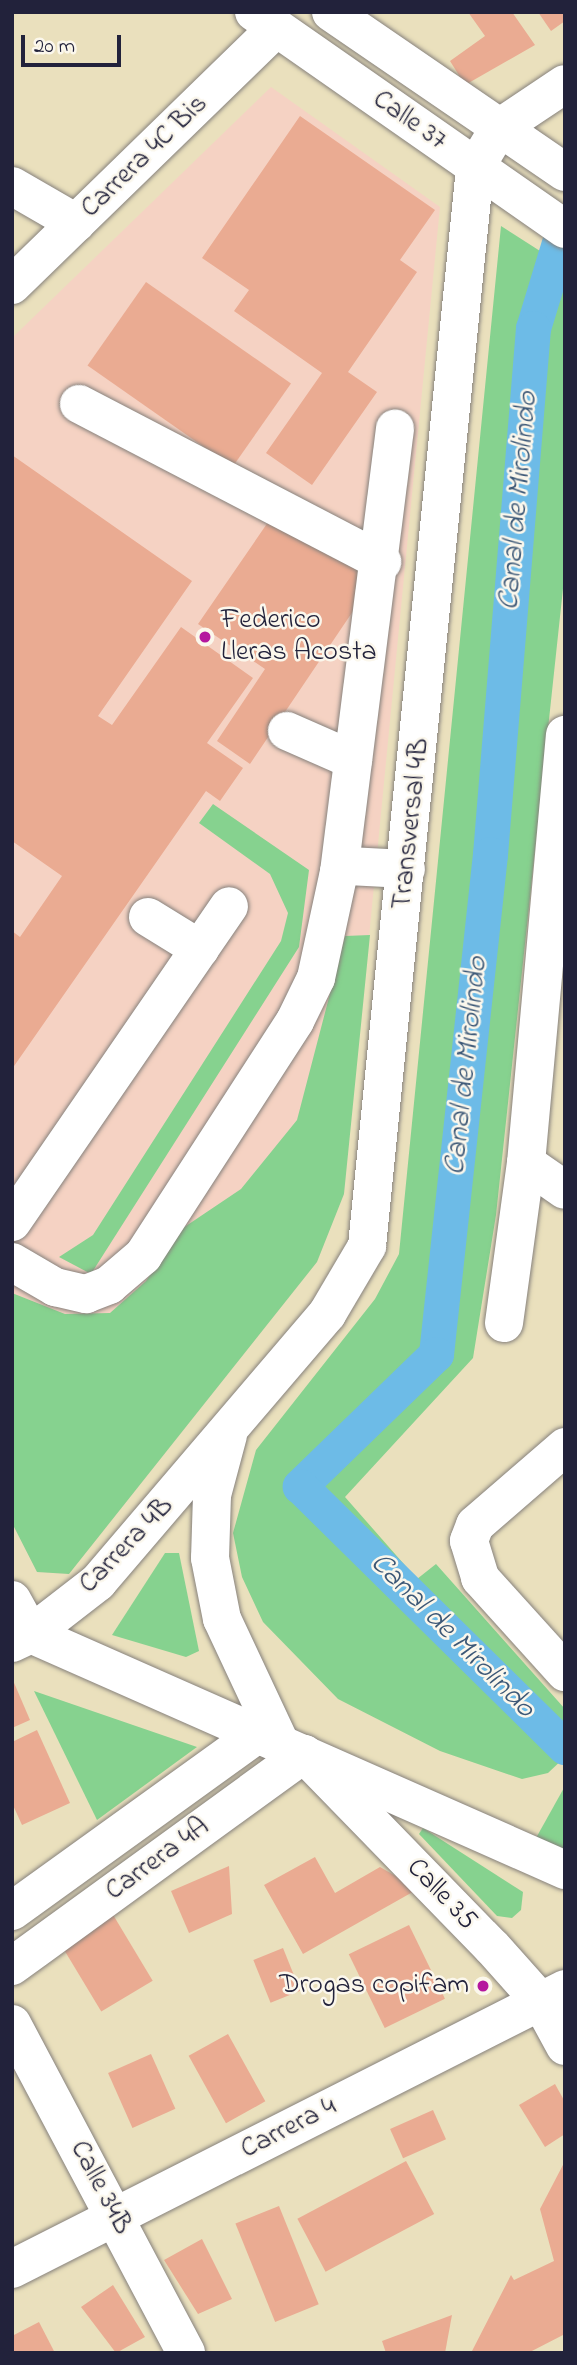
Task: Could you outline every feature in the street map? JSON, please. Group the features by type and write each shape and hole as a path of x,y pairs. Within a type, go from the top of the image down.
{"street":[{"name":"Calle 37","path":"331,12 565,172"},
{"name":"Calle 37","path":"265,20 565,229"},
{"name":"Carrera 4C Bis","path":"12,285 76,223 265,20"},
{"path":"475,168 499,128 565,84"},
{"name":"Transversal 4B","path":"228,1435 327,1314 367,1246 407,869 475,168"},
{"path":"12,186 76,223"},
{"path":"79,404 382,562"},
{"path":"12,1262 55,1287 86,1294 109,1285 143,1256 295,1021 316,978 339,872 382,562 395,429"},
{"path":"287,731 353,760"},
{"path":"504,1323 526,1163 558,876 565,736"},
{"path":"339,872 348,866 407,869"},
{"path":"12,1222 229,906"},
{"path":"148,917 200,949"},
{"path":"526,1163 565,1190"},
{"path":"228,1435 212,1495 210,1558 222,1619 280,1744"},
{"name":"Carrera 4B","path":"21,1638 98,1582 228,1435"},
{"path":"565,1447 475,1525 470,1559 480,1578 565,1672"},
{"path":"12,1600 21,1638"},
{"name":"Calle 35","path":"21,1638 280,1744 565,1870"},
{"name":"Calle 35","path":"280,1744 553,1995 565,2046"},
{"name":"Carrera 4A","path":"12,1911 280,1744"},
{"name":"Carrera 4A","path":"12,1966 280,1744"},
{"name":"Carrera 4","path":"12,2269 553,1995"},
{"name":"Calle 34B","path":"12,2024 186,2353"}],"shaded area":[{"name":"Federico Lleras Acosta","path":"271,87 440,207 344,1194 317,1262 69,1574 37,1572 12,1523 12,338"}],"green space":[{"path":"501,226 565,267 565,570 496,1215 473,1358 345,1497 417,1579 436,1564 565,1709 565,1757 548,1773 522,1779 440,1751 338,1699 263,1622 242,1577 233,1533 256,1450 375,1299 399,1254"},
{"path":"213,804 309,870 299,947 91,1274 59,1257 93,1235 281,941 288,913 270,874 199,823"},
{"path":"370,935 344,1194 317,1262 69,1574 37,1572 12,1523 12,1293 65,1314 110,1313 146,1281 180,1230 241,1189 297,1120 345,936"},
{"path":"165,1553 179,1553 199,1651 186,1657 112,1635"},
{"path":"34,1691 197,1747 97,1820"},
{"path":"565,1786 565,1858 536,1838"},
{"path":"423,1828 523,1892 521,1910 512,1918 497,1916 419,1834"}],"building":[{"path":"468,12 512,12 535,45 465,85 450,61 485,36"},
{"path":"538,12 565,12 565,21 551,31"},
{"path":"300,116 435,210 400,260 417,272 348,372 377,392 312,485 266,453 322,373 234,311 249,290 202,258"},
{"path":"146,282 291,384 232,467 87,366"},
{"path":"12,455 192,581 98,716 112,725 181,627 253,678 207,743 243,768 220,801 206,791 12,1069 12,931 20,937 62,876 12,841"},
{"path":"275,512 374,580 250,764 217,741 265,669 198,624"},
{"path":"12,1678 30,1720 12,1728"},
{"path":"37,1730 70,1803 22,1825 12,1803 12,1742"},
{"path":"315,1857 335,1893 380,1867 418,1889 303,1954 264,1885"},
{"path":"229,1866 232,1914 189,1933 171,1891"},
{"path":"112,1913 153,1981 101,2012 61,1944"},
{"path":"409,1925 445,1999 385,2028 349,1954"},
{"path":"283,1948 300,1991 271,2003 253,1960"},
{"path":"228,2034 265,2101 226,2123 189,2056"},
{"path":"151,2054 175,2109 132,2128 108,2073"},
{"path":"555,2084 565,2102 565,2134 545,2147 519,2105"},
{"path":"433,2110 446,2139 403,2158 390,2129"},
{"path":"406,2161 434,2214 326,2272 297,2219"},
{"path":"565,2161 565,2334 528,2353 471,2353 511,2275 514,2280 554,2261 540,2209"},
{"path":"279,2206 319,2304 275,2322 235,2224"},
{"path":"202,2239 232,2299 198,2314 164,2260"},
{"path":"113,2285 145,2337 116,2353 81,2307"},
{"path":"452,2315 445,2353 386,2353 382,2341"},
{"path":"39,2322 55,2353 12,2353 12,2336"}],"waterway":[{"name":"Canal de Mirolindo","path":"565,223 533,328 490,854 436,1354 300,1486 565,1747"}],"place":[{"name":"Federico Lleras Acosta","path":"205,637"},
{"name":"Drogas copifam","path":"483,1986"}]}
